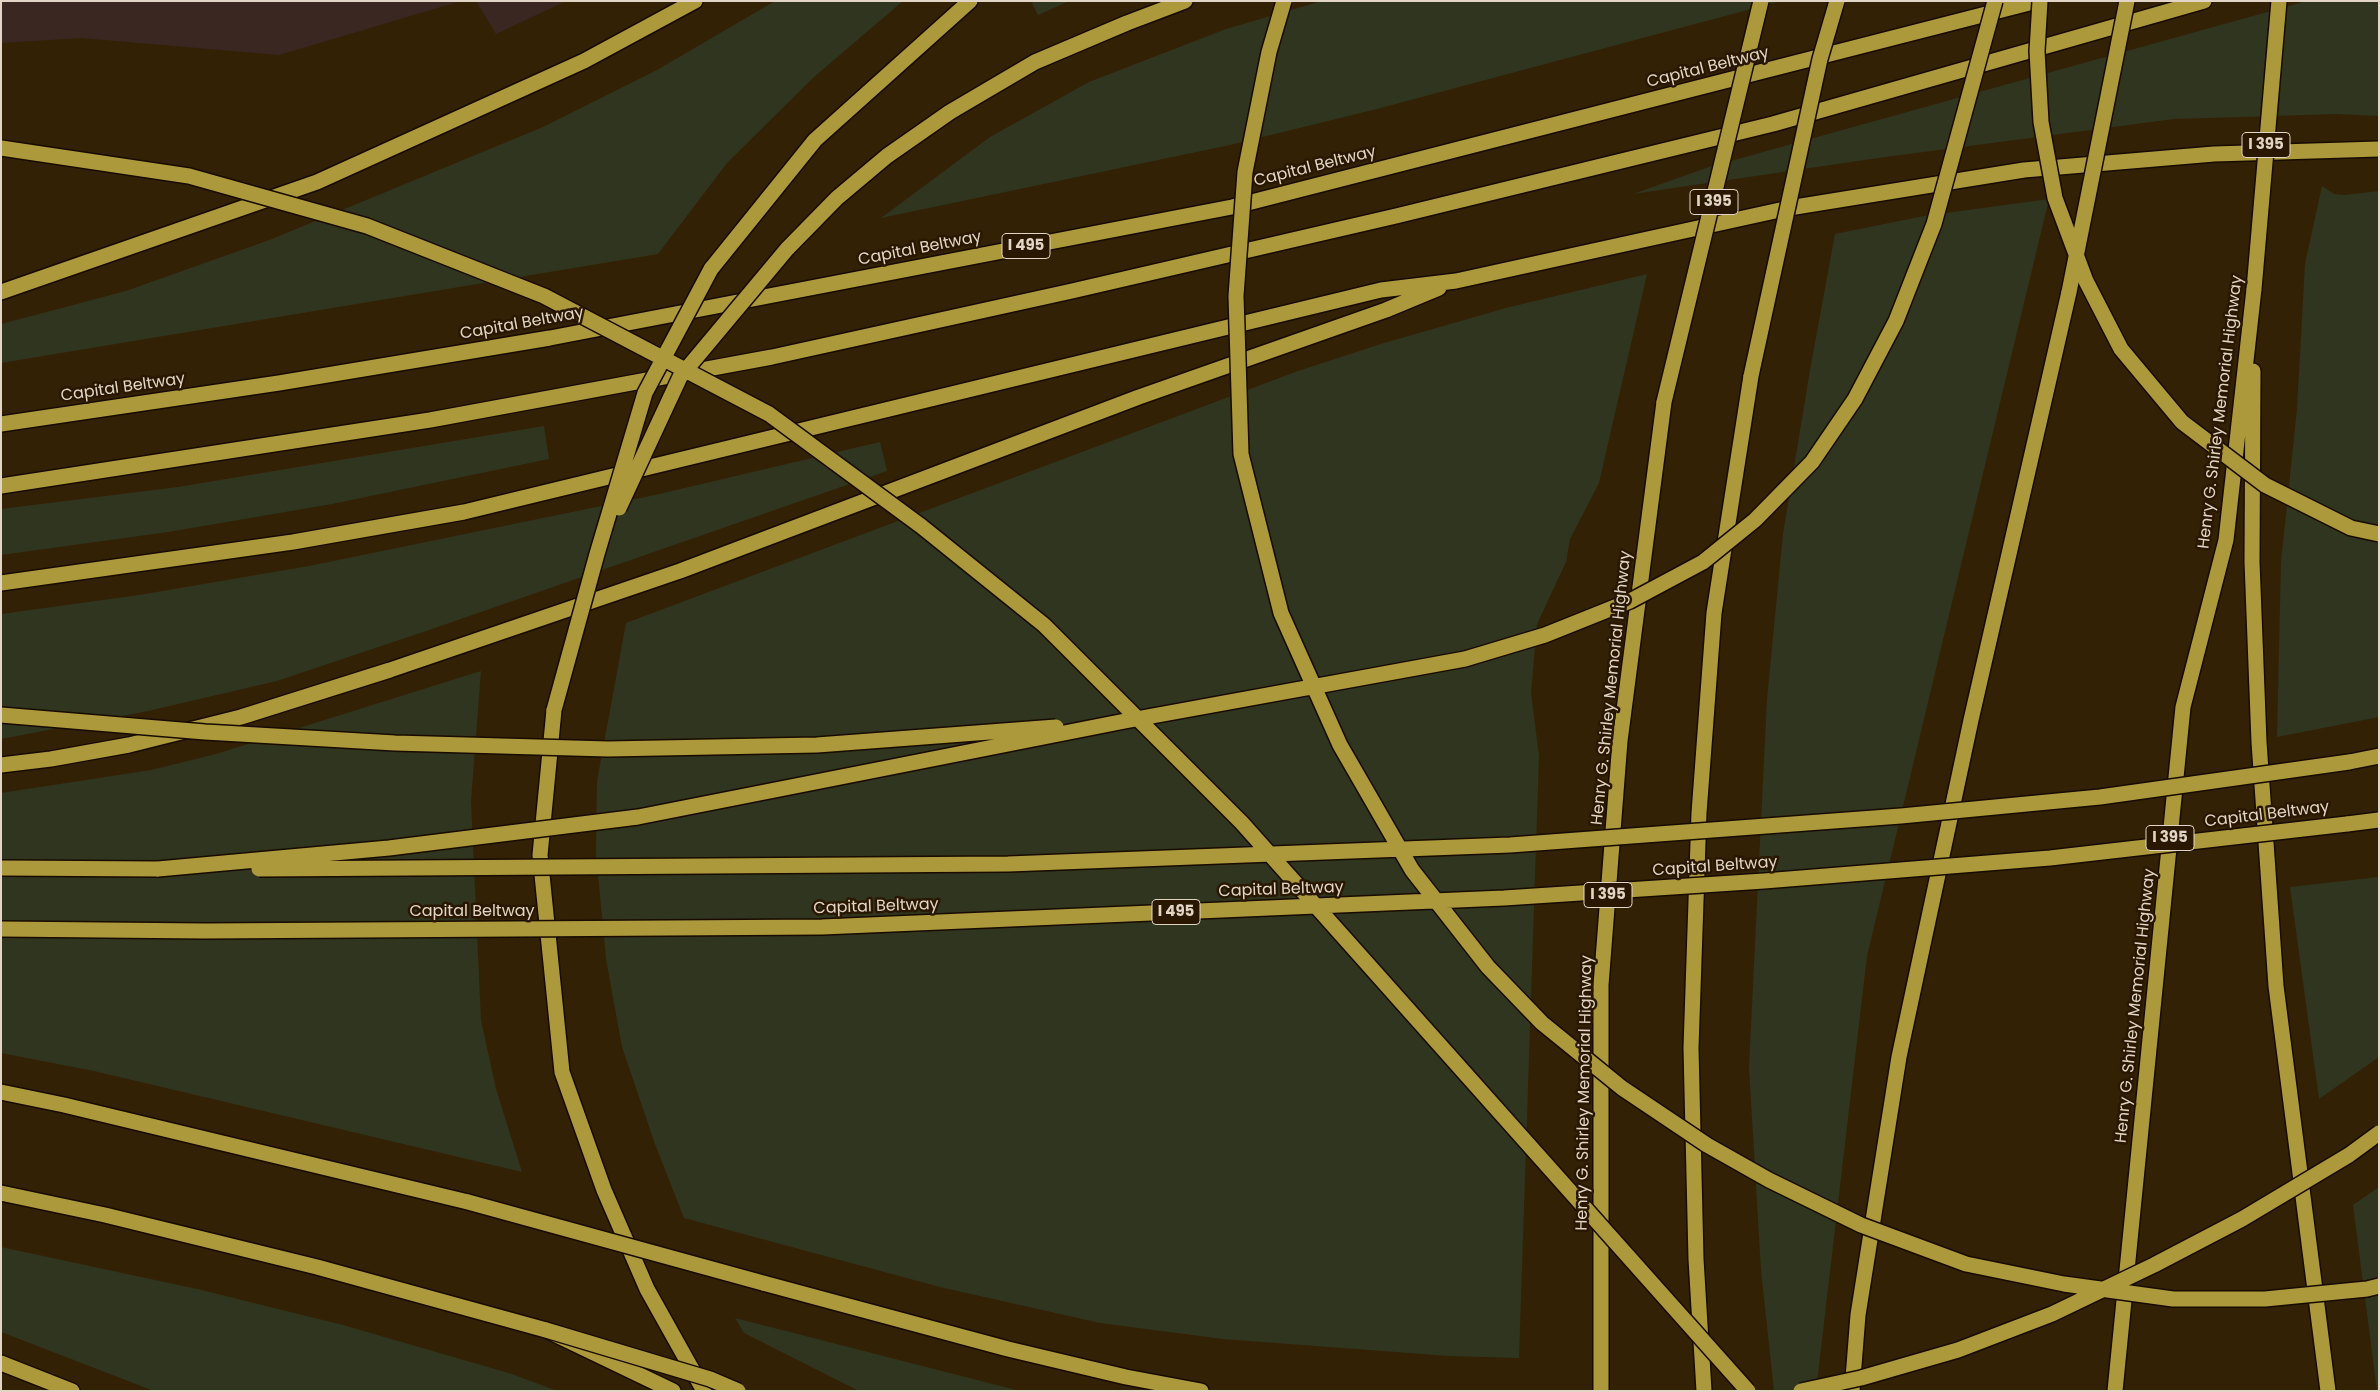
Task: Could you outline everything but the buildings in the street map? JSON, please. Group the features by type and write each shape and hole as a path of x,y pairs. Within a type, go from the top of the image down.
{"highway":[{"path":"1,292 317,182 584,60 695,1"},
{"path":"704,1391 648,1289 604,1190 562,1072 540,854 554,710 597,554 646,393 711,269 815,140 970,1"},
{"path":"597,554 680,377 787,249 838,198 887,156 950,112 1035,62 1185,1"},
{"path":"1284,1 1270,52 1245,172 1236,296 1241,454 1282,613 1340,745 1412,870 1488,967 1542,1023 1622,1088 1706,1146 1769,1180 1861,1225 1966,1264 2064,1284 2173,1300 2265,1299 2367,1289 2379,1286"},
{"name":"Henry G. Shirley Memorial Highway","path":"1601,1391 1601,985 1620,741 1664,402 1705,240 1761,1"},
{"path":"1704,1391 1696,1259 1691,1048 1699,813 1714,613 1751,376 1820,59 1837,1"},
{"path":"158,869 390,848 638,817 1125,721 1465,660 1545,635 1630,601 1703,562 1755,520 1812,462 1855,399 1896,321 1934,224 1995,1"},
{"path":"2038,1 2037,51 2041,122 2055,198 2086,281 2121,349 2182,422 2265,485 2351,528 2379,534"},
{"name":"Capital Beltway","path":"1,424 288,381 550,338 1232,207 2038,1"},
{"path":"1852,1391 1858,1315 1899,1056 1974,711 2069,292 2127,1"},
{"path":"1,486 440,418 772,357 1062,294 1396,216 1773,124 2204,1"},
{"name":"Henry G. Shirley Memorial Highway","path":"2116,1391 2183,707 2226,540 2254,289 2279,1"},
{"path":"1,148 189,176 367,226 544,296 769,414 921,526 1044,625 1242,823 1748,1391"},
{"path":"1,583 293,542 464,512 1381,290 1456,281 1789,208 2024,170 2214,154 2379,149"},
{"path":"1,764 51,759 138,743 241,717 390,670 680,571 1130,401 1386,310 1456,281"},
{"path":"2254,289 2252,562 2260,752 2276,986 2328,1391"},
{"path":"1,715 205,732 376,742 608,749 817,745 1125,721"},
{"path":"1,868 158,869 1008,864 1510,845 1901,816 2100,797 2349,762 2379,756"},
{"name":"Capital Beltway","path":"1,929 205,931 822,928 1504,898 1764,881 2040,859 2379,820"},
{"path":"1,1092 64,1104 468,1202 1008,1349 1126,1377 1201,1391"},
{"path":"1801,1391 1861,1378 1958,1350 2052,1314 2154,1265 2242,1219 2349,1156 2379,1133"},
{"path":"1,1193 105,1215 317,1267 546,1330 710,1379 738,1391"},
{"path":"546,1330 673,1391"},
{"path":"1,1363 72,1391"}],"shaded area":[{"path":"1,1 461,1 279,55 81,38 1,43"},
{"path":"476,1 566,1 496,34"}],"green space":[{"path":"775,1 903,1 814,77 727,163 658,254 1,363 1,324 126,291 272,239 543,127 657,70"},
{"path":"1034,1 1069,1 1038,15 1032,3"},
{"path":"1322,1 1781,1 1377,109 1230,145 881,218 990,137 1089,82 1226,29"},
{"path":"2307,1 2379,1 2379,116 2336,114 2174,119 1878,158 1633,194 1709,167"},
{"path":"2322,186 2334,194 2345,195 2379,191 2379,717 2277,737 2281,562 2297,409 2305,264"},
{"path":"2049,199 1867,956 1816,1391 1774,1391 1761,1270 1749,1067 1767,699 1783,534 1835,234 1924,216"},
{"path":"1647,274 1599,483 1570,539 1566,562 1537,624 1531,693 1539,756 1519,1358 1449,1356 1223,1339 1100,1323 940,1287 684,1218 655,1144 622,1047 606,959 596,854 597,781 626,623 1298,371 1384,343 1506,308"},
{"path":"544,426 549,459 332,504 168,532 1,555 1,509 178,487"},
{"path":"880,442 887,471 432,629 277,681 148,711 1,739 1,614 139,595 309,566 655,495"},
{"path":"481,671 471,801 481,1020 496,1089 522,1172 94,1071 1,1053 1,793 151,770 216,754"},
{"path":"2379,877 2379,1057 2319,1099 2290,887"},
{"path":"2379,1187 2379,1391 2377,1391 2353,1205"},
{"path":"1,1247 197,1289 343,1325 512,1374 557,1391 154,1391 1,1332"},
{"path":"735,1318 1020,1391 859,1391 744,1333"}]}
